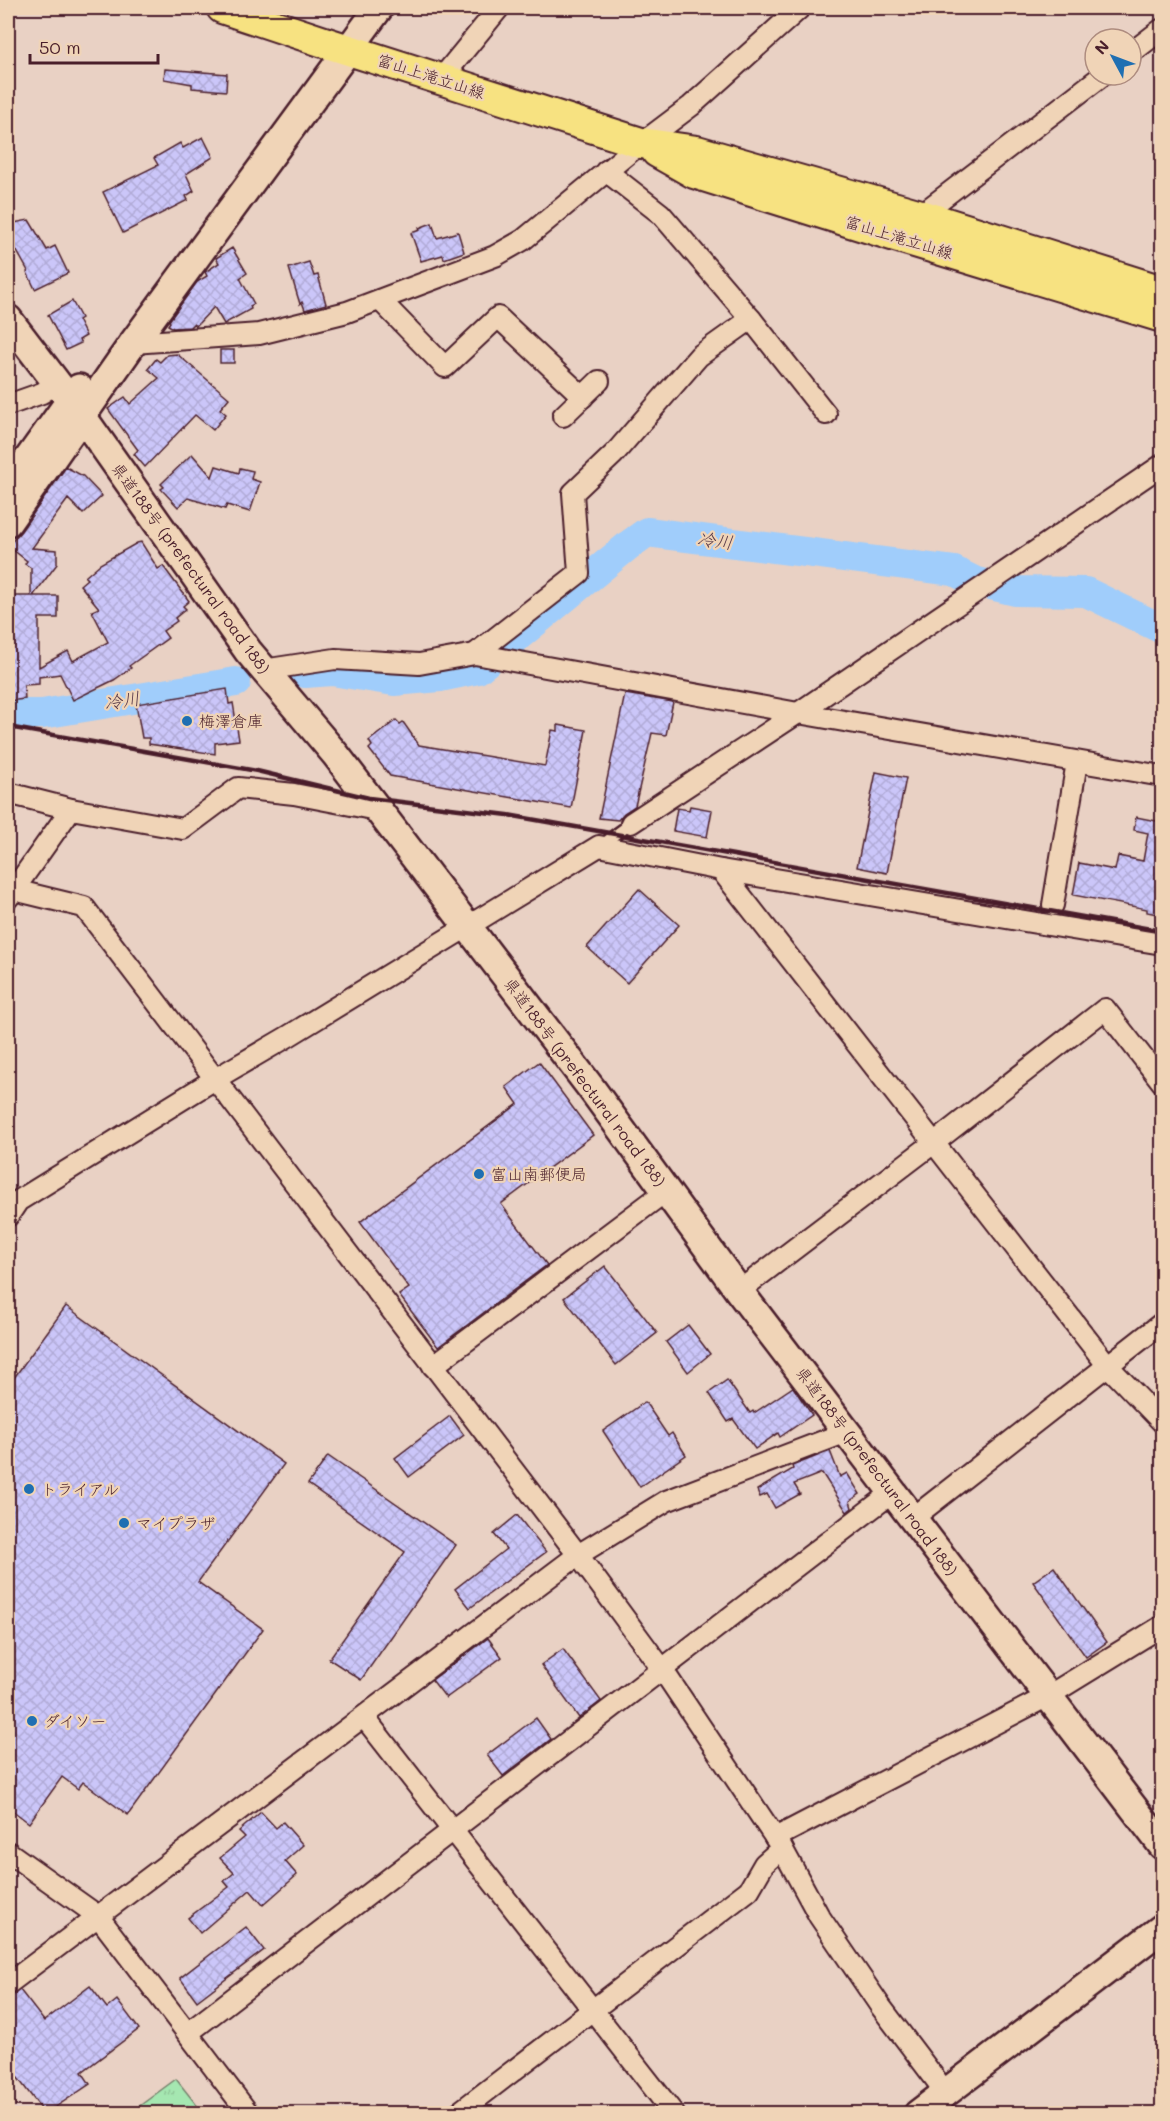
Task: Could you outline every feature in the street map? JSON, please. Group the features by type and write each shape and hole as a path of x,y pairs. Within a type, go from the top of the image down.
{"main road":[{"name":"富山上滝立山線","path":"222,8 641,143 698,151 921,215 1162,291"},
{"path":"8,522 70,400 133,343 339,47 356,8"},
{"path":"8,487 70,400 339,47 379,8"},
{"name":"富山上滝立山線","path":"641,143 694,173 1162,317"},
{"name":"県道188号 (prefectural road 188)","path":"8,319 70,400 241,641 336,755 468,927 591,1088 739,1291 1162,1845"},
{"path":"918,2114 1162,1928"}],"street":[{"path":"441,80 498,8"},
{"path":"133,343 259,334 347,312 495,256 523,240 641,143 691,106 800,8"},
{"path":"1143,44 1162,29"},
{"path":"895,236 1087,87"},
{"path":"606,171 661,214 751,319 826,414"},
{"path":"380,300 445,367 498,316 583,397"},
{"path":"475,654 579,573 573,493 614,454 699,356 751,319"},
{"path":"563,416 599,381"},
{"path":"8,405 42,393 70,400"},
{"path":"631,823 798,713 1162,465"},
{"path":"263,670 335,659 419,664 475,654 1162,776"},
{"path":"1053,905 1077,762"},
{"path":"8,794 71,809 183,829 238,788 294,794 377,810"},
{"path":"71,809 10,894 84,907 662,1669 779,1843 819,1916 881,2007 946,2093"},
{"path":"8,1216 18,1201 214,1079 287,1037 599,846 721,870 1162,944"},
{"path":"721,870 1108,1366 1162,1422"},
{"path":"739,1291 1105,1009 1162,1082"},
{"path":"433,1366 666,1191"},
{"path":"913,1518 1162,1323"},
{"path":"8,1984 578,1556 666,1501 847,1432"},
{"path":"188,2033 893,1492"},
{"path":"457,2114 749,1890 764,1863 779,1843 1047,1696 1162,1626"},
{"path":"364,1717 674,2114"},
{"path":"8,1852 98,1916 249,2114"}],"lane":[{"path":"599,846 631,823"}],"green space":[{"path":"176,2079 203,2113 130,2113"}],"building":[{"path":"165,69 227,74 226,91 192,88 192,84 164,79"},
{"path":"203,137 213,157 186,174 194,191 186,196 188,200 123,233 103,192 158,165 154,158 180,143 183,148"},
{"path":"29,220 47,250 55,246 68,273 35,289 8,235 8,224"},
{"path":"432,223 437,238 458,232 464,252 444,259 443,255 421,261 411,233"},
{"path":"232,248 247,273 240,278 254,304 250,306 251,309 224,324 214,307 196,326 193,324 190,327 173,328 168,325 197,282 207,276 205,272 219,263 216,258"},
{"path":"309,262 314,276 318,275 326,304 305,310 302,302 300,304 289,268"},
{"path":"72,301 81,318 78,320 86,336 79,340 81,343 66,350 48,315"},
{"path":"220,350 234,350 234,363 220,363"},
{"path":"177,354 229,398 220,409 226,414 213,430 195,415 145,467 134,454 138,450 108,409 125,397 130,404 159,378 148,369 156,359 160,362 167,355"},
{"path":"192,454 212,477 216,466 239,473 240,468 253,471 251,479 260,482 250,512 227,505 225,509 188,498 178,507 161,489 164,487 161,484"},
{"path":"66,467 83,476 102,496 83,514 68,499 32,548 57,550 57,564 33,596 58,596 58,618 39,618 39,667 68,651 73,661 108,642 92,611 99,608 80,585 87,579 85,577 100,564 137,543 141,542 158,569 163,566 189,601 183,606 186,609 175,618 177,621 163,631 168,638 129,666 131,668 114,680 73,700 60,674 39,677 39,684 24,685 25,699 8,701 8,627 15,627 14,596 31,596 31,568 25,564 27,561 8,546"},
{"name":"梅澤倉庫","path":"227,689 229,704 233,703 239,740 215,743 215,754 149,744 149,738 142,738 136,704"},
{"path":"625,694 673,702 666,735 652,733 635,806 618,820 599,818"},
{"path":"396,720 400,724 403,722 419,745 545,766 552,730 558,731 558,725 586,730 571,808 390,776 369,749 372,746 369,741"},
{"path":"876,772 906,778 887,873 857,867"},
{"path":"690,806 712,810 707,837 673,831 677,808 689,810"},
{"path":"1136,817 1162,822 1162,915 1147,912 1147,909 1073,895 1079,863 1115,870 1118,856 1143,861 1148,833 1134,830"},
{"path":"639,889 679,925 627,983 587,947"},
{"path":"539,1062 593,1135 501,1204 547,1265 438,1347 399,1295 409,1288 360,1222 518,1104 506,1087"},
{"path":"605,1266 657,1333 616,1365 564,1298"},
{"name":"マイプラザ","path":"66,1306 284,1464 198,1582 263,1629 128,1815 83,1782 78,1789 62,1777 29,1823 8,1807 8,1386"},
{"path":"688,1325 710,1354 688,1372 666,1342"},
{"path":"727,1380 750,1413 753,1411 754,1413 793,1387 812,1415 780,1437 778,1433 755,1449 733,1419 728,1422 709,1393"},
{"path":"645,1402 668,1436 672,1433 686,1455 640,1487 603,1431"},
{"path":"450,1416 464,1435 409,1477 395,1458"},
{"path":"830,1451 840,1477 847,1473 860,1494 850,1501 852,1508 847,1512 822,1473 794,1484 800,1494 775,1508 767,1494 760,1497 757,1490 793,1469 792,1466"},
{"path":"328,1456 456,1545 361,1680 329,1659 405,1552 308,1484"},
{"path":"517,1515 546,1552 470,1608 455,1589 506,1549 494,1534"},
{"path":"1054,1567 1107,1642 1086,1657 1033,1582"},
{"path":"488,1638 502,1657 446,1698 432,1680"},
{"path":"563,1649 601,1701 579,1718 541,1665"},
{"path":"536,1718 551,1739 503,1776 487,1755"},
{"path":"261,1812 276,1828 283,1822 303,1845 285,1861 297,1875 263,1905 250,1890 200,1933 188,1918 229,1887 224,1881 234,1873 220,1858 245,1837 239,1831"},
{"path":"246,1927 264,1950 197,2001 180,1978"},
{"path":"90,1986 107,2008 117,2000 139,2029 82,2072 90,2084 45,2114 8,2065 8,1999 20,1990 44,2021"}],"waterway":[{"name":"冷川","path":"305,673 332,671 394,681 440,677 478,669 647,532 954,571 974,581 1015,591 1086,592 1162,629"},
{"name":"冷川","path":"8,714 42,714 236,682"}],"railway":[{"path":"8,727 257,771 369,798 508,815 1162,931"}],"place":[{"name":"梅澤倉庫","path":"187,721"},
{"name":"富山南郵便局","path":"479,1174"},
{"name":"トライアル","path":"29,1489"},
{"name":"マイプラザ","path":"124,1523"},
{"name":"ダイソー","path":"32,1721"}]}
